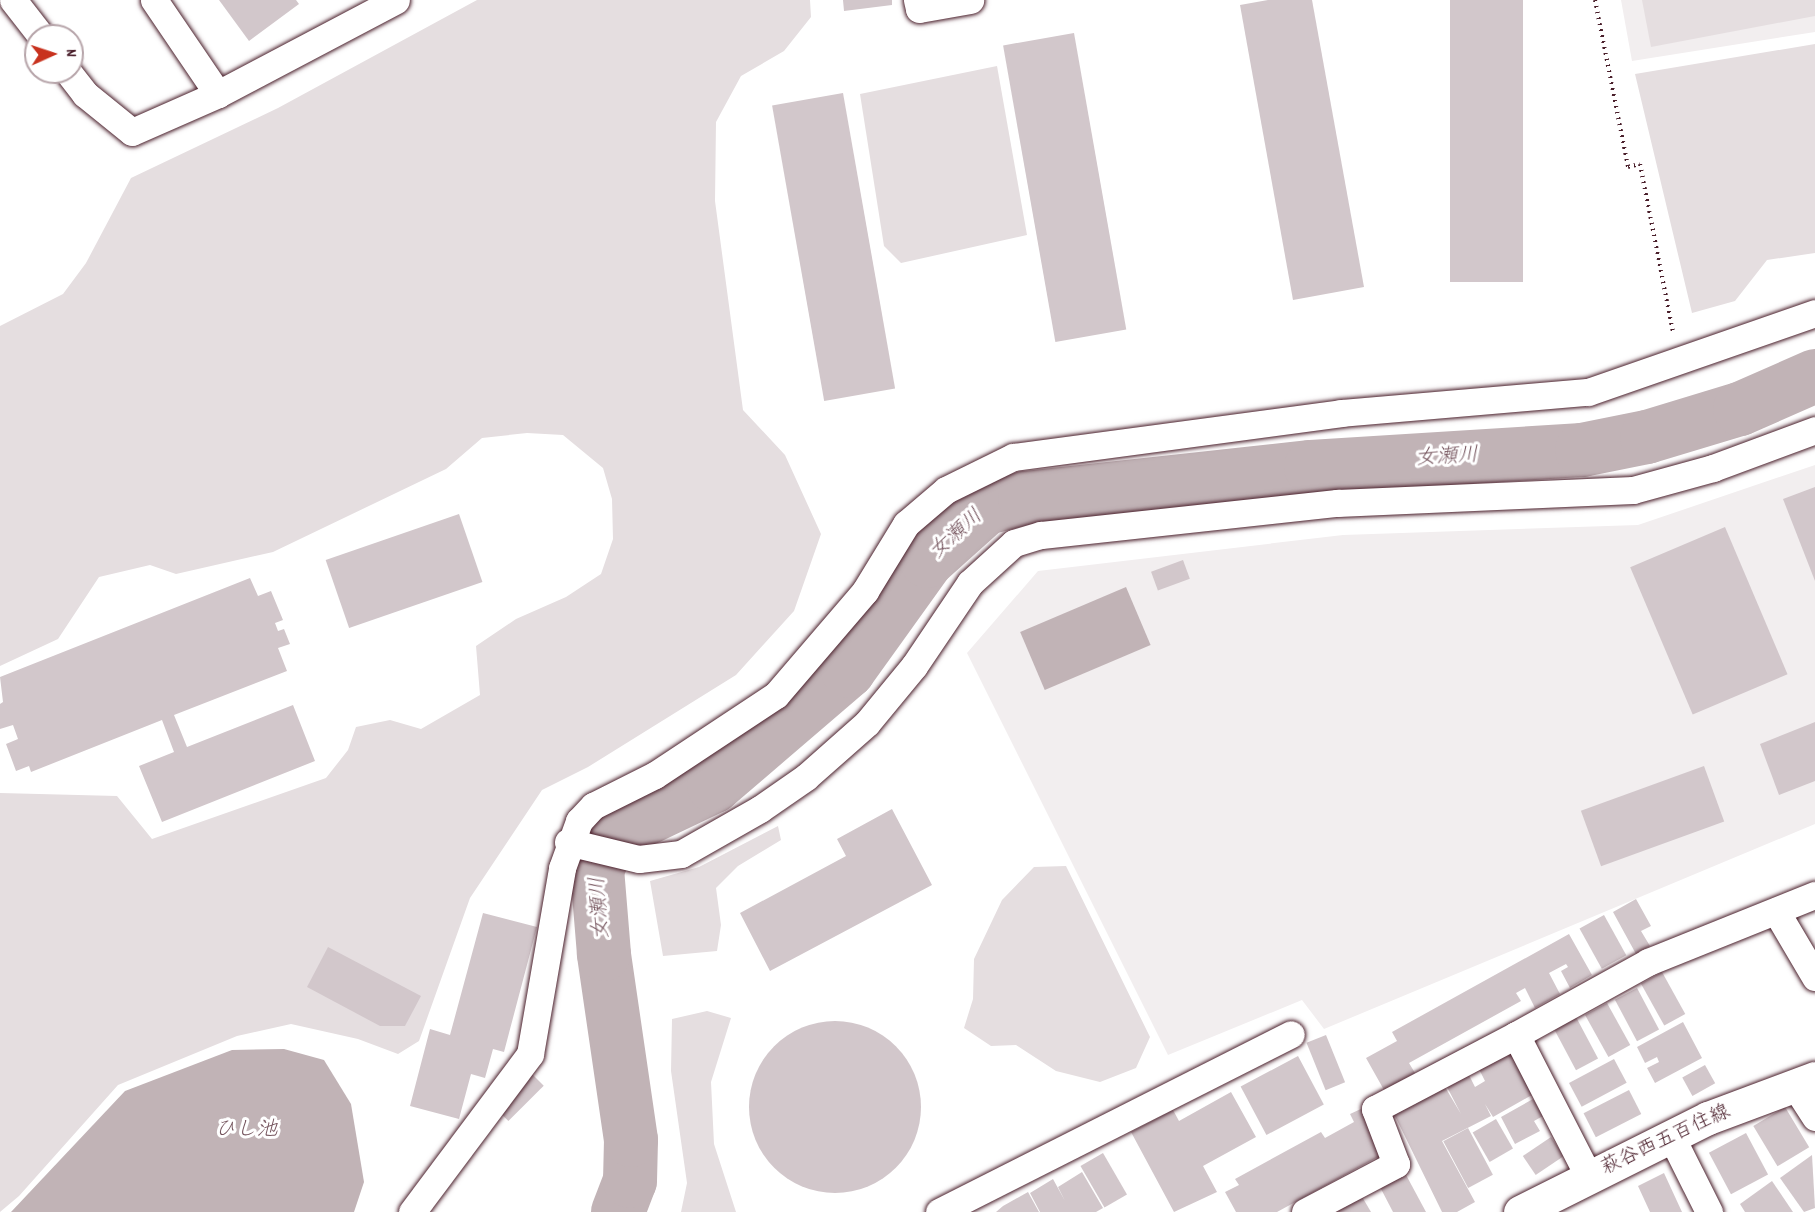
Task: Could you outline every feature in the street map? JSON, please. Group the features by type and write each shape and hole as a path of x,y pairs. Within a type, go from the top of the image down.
{"main road":[{"name":"萩谷西五百住線","path":"1520,1212 1708,1118 1805,1082"}],"street":[{"path":"13,0 32,24"},
{"path":"154,0 218,94"},
{"path":"77,84 85,94 132,132 218,94 353,9 396,0"},
{"path":"917,0 919,9 970,0"},
{"path":"412,1212 530,1054 577,844 579,821 593,806 655,775 776,695 865,591 906,524 946,490 1013,457 1341,413 1588,392 1815,313"},
{"path":"577,844 639,859 681,854 713,839 837,753 914,666 970,583 1014,543 1041,535 1337,503 1633,490 1713,468 1815,430"},
{"path":"1305,1212 1396,1164 1375,1109 1648,962 1815,895"},
{"path":"1776,911 1815,977"},
{"path":"939,1212 1291,1034"},
{"path":"1516,1035 1589,1177"},
{"path":"1805,1082 1815,1117"},
{"path":"1671,1136 1709,1212"}],"path":[{"path":"1595,0 1628,167 1640,164 1675,341"}],"shaded area":[{"path":"477,0 810,0 811,17 784,51 741,76 716,122 715,201 743,410 785,455 821,534 794,611 736,675 588,767 542,790 470,898 419,1041 398,1054 358,1039 291,1024 237,1036 118,1085 19,1196 0,1212 0,793 117,796 152,839 326,778 348,750 356,727 390,720 421,729 480,695 476,646 516,619 566,597 601,574 613,539 612,499 603,468 563,435 527,433 482,438 446,469 273,552 176,574 150,565 99,577 58,639 0,666 0,326 63,294 86,263 131,178 278,108"},
{"path":"1621,0 1815,0 1815,32 1632,61"},
{"path":"1642,0 1815,0 1815,16 1651,47"},
{"path":"1815,44 1815,253 1767,260 1735,301 1692,313 1635,74"},
{"path":"997,66 1027,235 901,263 884,246 860,94"},
{"path":"1815,465 1815,824 1324,1029 1302,1000 1168,1055 967,653 1038,571 1343,535 1638,525"},
{"path":"778,826 781,840 738,866 716,888 721,925 717,951 663,956 650,881 699,867"},
{"path":"1066,866 1150,1037 1136,1068 1100,1082 1056,1071 1016,1045 991,1046 964,1028 973,999 974,959 1002,900 1034,867"},
{"path":"707,1011 731,1018 711,1082 714,1144 736,1212 681,1212 687,1183 671,1071 672,1019"}],"water":[{"path":"1126,587 1151,645 1045,690 1020,632"},
{"name":"ひし池","path":"284,1049 324,1060 351,1104 364,1182 354,1212 11,1212 125,1091 232,1050"}],"building":[{"path":"219,0 296,0 299,4 249,41"},
{"path":"843,0 892,0 892,5 844,11"},
{"path":"1268,0 1312,0 1364,287 1293,300 1240,5"},
{"path":"1450,0 1523,0 1523,282 1450,282"},
{"path":"1074,33 1126,329 1055,342 1003,46"},
{"path":"843,93 895,388 824,401 772,106"},
{"path":"1815,487 1815,581 1783,499"},
{"path":"459,514 482,582 349,628 326,560"},
{"path":"1725,527 1788,674 1693,715 1630,567"},
{"path":"1183,560 1190,579 1158,590 1151,572"},
{"path":"250,578 258,596 271,591 283,620 275,623 278,631 284,629 290,644 278,648 287,671 174,715 187,747 293,705 315,761 162,822 139,766 174,752 162,720 31,772 29,766 16,771 6,744 18,739 13,725 0,729 0,704 3,702 0,677"},
{"path":"1815,722 1815,781 1779,795 1760,744"},
{"path":"1704,766 1724,821 1601,866 1581,811"},
{"path":"892,809 932,885 770,971 740,913 846,856 837,839"},
{"path":"1636,899 1651,926 1641,931 1650,946 1636,954 1613,912"},
{"path":"483,913 537,927 504,1052 493,1049 485,1078 471,1074 459,1119 410,1106 430,1029 450,1035"},
{"path":"1604,915 1626,955 1602,969 1580,929"},
{"path":"1569,934 1592,975 1570,988 1561,971 1568,967 1566,964 1549,973 1560,994 1535,1008 1525,988 1516,993 1521,1001 1409,1063 1415,1073 1384,1090 1366,1058 1397,1041 1392,1032"},
{"path":"328,947 421,996 405,1026 380,1026 307,987"},
{"path":"1662,972 1685,1014 1664,1026 1641,984"},
{"path":"1637,988 1659,1029 1637,1041 1615,1000"},
{"path":"1607,1003 1630,1045 1608,1057 1585,1015"},
{"path":"1576,1017 1598,1058 1576,1070 1554,1029"},
{"path":"835,1021 868,1027 883,1035 896,1046 907,1059 915,1074 921,1107 915,1140 907,1155 896,1168 883,1179 868,1187 835,1193 802,1187 787,1179 774,1168 763,1155 755,1140 749,1107 755,1074 763,1059 774,1046 787,1035 802,1027"},
{"path":"1683,1022 1702,1058 1655,1083 1647,1068 1659,1062 1657,1057 1645,1063 1637,1047"},
{"path":"1326,1035 1345,1082 1326,1090 1307,1043"},
{"path":"1515,1046 1539,1091 1493,1117 1485,1104 1491,1116 1442,1141 1475,1202 1457,1212 1442,1212 1394,1114 1445,1087 1461,1114 1447,1087 1469,1075 1475,1087 1485,1081 1478,1067"},
{"path":"1298,1056 1324,1105 1266,1135 1241,1087"},
{"path":"1614,1059 1627,1083 1582,1107 1569,1083"},
{"path":"1705,1065 1715,1083 1692,1096 1682,1078"},
{"path":"531,1073 544,1086 508,1121 496,1108"},
{"path":"1629,1090 1641,1114 1596,1137 1584,1113"},
{"path":"1231,1092 1256,1137 1203,1166 1217,1192 1174,1212 1131,1132 1173,1110 1179,1121"},
{"path":"1533,1099 1543,1116 1534,1121 1540,1131 1515,1144 1501,1117"},
{"path":"1785,1107 1809,1147 1777,1166 1753,1126"},
{"path":"1363,1108 1387,1152 1277,1212 1236,1212 1225,1192 1239,1185 1235,1179 1321,1132 1325,1138 1354,1122 1350,1114"},
{"path":"1496,1119 1513,1148 1490,1162 1473,1132"},
{"path":"1468,1128 1493,1175 1468,1188 1443,1141"},
{"path":"1746,1133 1768,1174 1731,1194 1709,1153"},
{"path":"1551,1137 1564,1156 1536,1175 1523,1156"},
{"path":"1103,1153 1127,1195 1104,1208 1080,1166"},
{"path":"1812,1155 1815,1208 1804,1212 1780,1178"},
{"path":"1082,1172 1103,1208 1096,1212 1040,1212 1030,1193 1053,1179 1065,1201 1058,1187"},
{"path":"1405,1173 1426,1212 1393,1212 1380,1187"},
{"path":"1664,1173 1682,1212 1650,1212 1638,1186"},
{"path":"1772,1181 1793,1212 1745,1212 1740,1204"},
{"path":"1028,1192 1039,1212 996,1212 1003,1206"},
{"path":"1361,1195 1371,1212 1332,1212"}],"waterway":[{"name":"女瀬川","path":"618,1212 630,1181 631,1140 604,954 597,869 614,834 714,786 848,671 927,561 986,508 1025,498 1311,467 1582,450 1647,437 1740,409 1815,376"}]}
